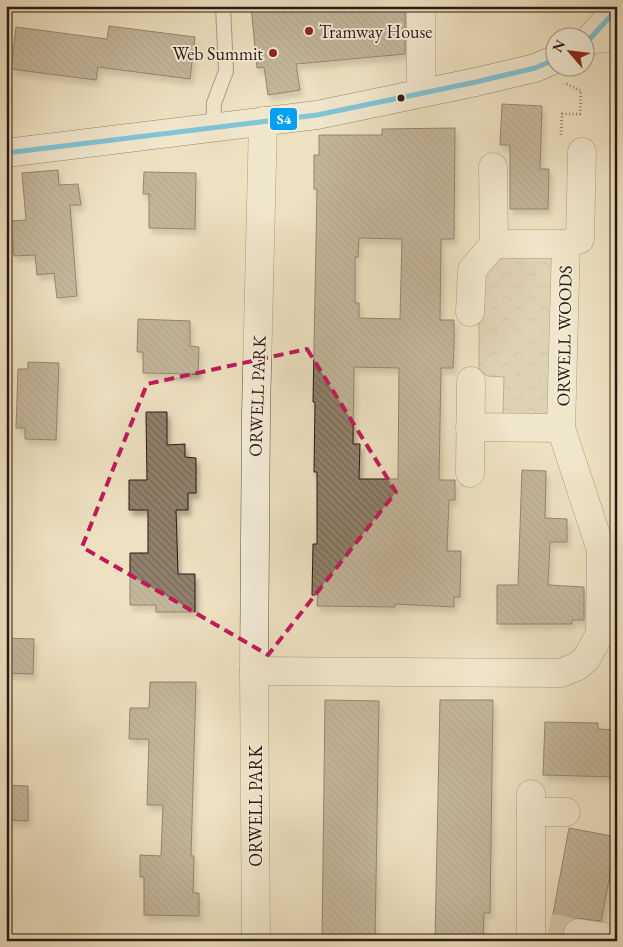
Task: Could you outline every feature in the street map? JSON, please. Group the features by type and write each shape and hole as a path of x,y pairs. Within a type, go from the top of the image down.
{"street":[{"path":"421,6 421,93"},
{"path":"598,40 617,9"},
{"path":"6,153 317,114 535,68 546,63"},
{"name":"ORWELL PARK","path":"256,941 254,670 256,413 263,121"},
{"name":"ORWELL WOODS","path":"494,244 566,244 580,239 582,152"},
{"path":"470,312 472,270 494,244 493,167"},
{"name":"ORWELL WOODS","path":"254,670 561,672 578,666 586,659 600,634 601,550 562,428 566,244"},
{"path":"470,473 471,381"},
{"name":"ORWELL WOODS","path":"470,427 562,428"},
{"path":"538,931 531,803 566,812"},
{"path":"578,933 617,939"}],"lane":[{"path":"213,128 214,103 226,71 223,6"}],"highlighted area":[{"path":"307,349 396,492 268,655 82,547 147,384"}],"green space":[{"path":"553,253 552,414 503,414 504,377 487,376 479,369 479,275 491,256"}],"building":[{"name":"Tramway House","path":"251,6 405,6 405,54 296,64 300,90 268,95 264,67 257,68"},
{"path":"109,26 195,37 190,79 98,67 96,80 11,69 16,27 107,39"},
{"path":"502,104 542,106 540,169 549,169 548,209 510,209 510,145 500,145"},
{"path":"455,128 454,239 441,239 440,320 454,320 454,346 453,368 441,368 439,480 455,480 455,500 449,500 447,551 461,551 460,597 454,597 454,607 395,604 395,607 317,606 318,595 312,595 313,544 317,544 317,472 314,472 315,402 313,402 317,189 314,189 314,155 319,155 319,135 382,135 382,129","holes":["359,238 402,239 400,319 359,318 359,303 355,303 355,257 358,257","354,367 399,368 398,479 359,479 360,444 353,444"]},
{"path":"58,170 59,185 78,184 81,205 70,205 77,296 57,298 54,273 37,275 35,255 14,256 11,221 26,220 22,173"},
{"path":"144,172 196,173 195,229 149,228 149,194 143,194"},
{"path":"138,319 190,321 190,346 199,347 198,374 143,373 143,352 137,352"},
{"path":"28,362 59,363 56,440 25,439 25,428 16,428 18,369 28,369"},
{"path":"146,412 167,412 167,445 185,444 185,457 196,458 196,493 188,493 188,510 176,510 178,574 195,574 195,612 156,612 156,605 130,605 130,553 148,553 148,510 129,510 129,480 147,480"},
{"path":"522,470 546,471 545,518 567,519 567,542 550,542 548,585 584,587 584,620 572,620 572,624 497,624 497,585 518,585"},
{"path":"6,638 34,639 33,674 6,673"},
{"path":"150,682 196,682 191,856 194,856 193,893 199,893 199,916 144,915 144,877 140,877 140,855 161,856 163,805 147,805 149,739 129,739 130,708 149,708"},
{"path":"325,700 379,701 375,941 322,941"},
{"path":"440,700 493,700 490,913 484,913 483,941 435,939"},
{"path":"545,722 598,723 598,729 617,730 617,777 543,775"},
{"path":"6,785 28,786 28,821 6,820"},
{"path":"569,828 617,837 617,839 601,921 573,918 566,923 563,930 565,941 548,941"}],"tunnel":[{"path":"550,928 578,933"}],"transit line":[{"name":"S4","path":"596,32 617,9"},
{"name":"S4","path":"6,153 317,115 476,82 535,68 546,63"}],"place":[{"name":"Tramway House","path":"309,31"},
{"name":"Web Summit","path":"273,53"}]}
